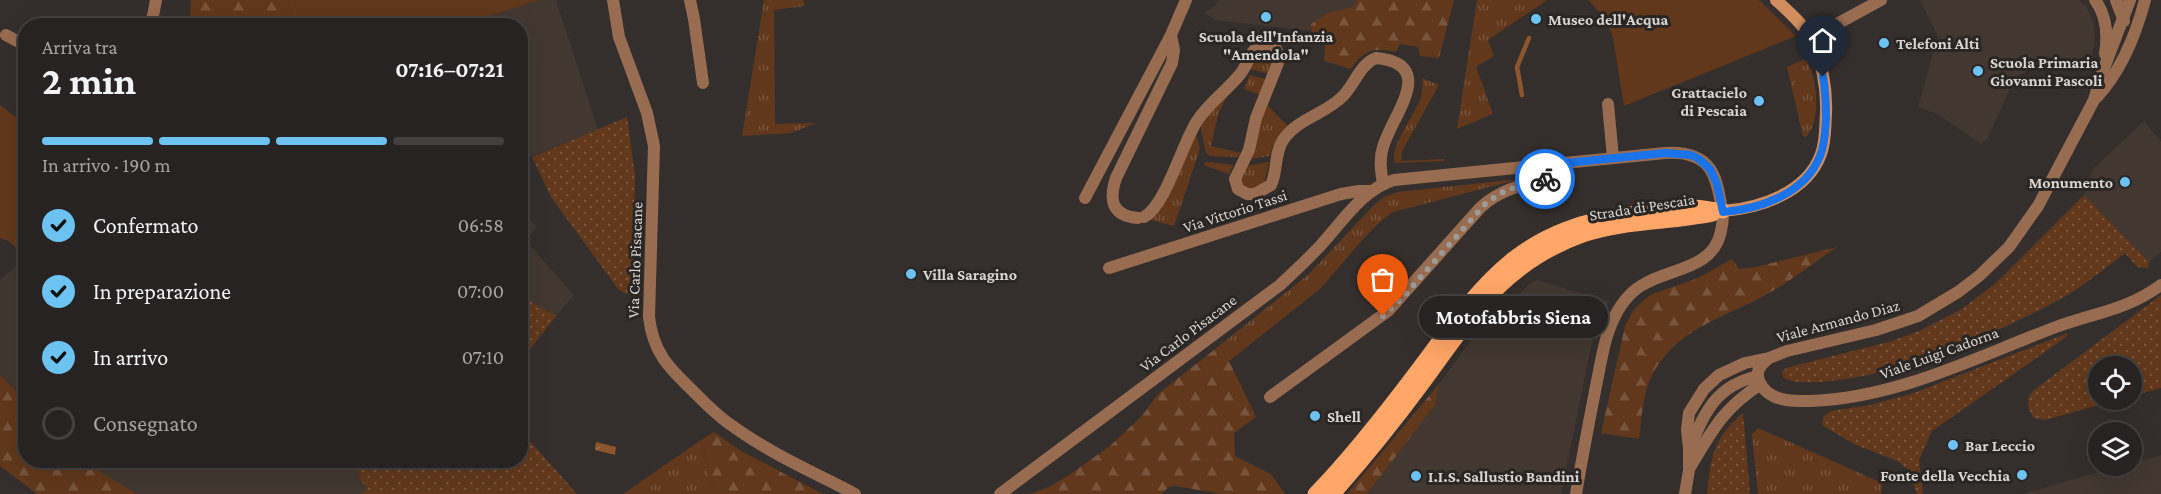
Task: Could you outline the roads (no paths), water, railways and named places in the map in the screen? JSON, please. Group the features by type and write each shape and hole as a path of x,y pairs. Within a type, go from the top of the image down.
{"main road":[{"path":"1723,212 1757,207 1776,198 1808,176 1819,159 1825,136 1826,95 1811,38 1800,23 1776,0"},
{"name":"Strada di Pescaia","path":"1315,494 1357,448 1476,293 1521,252 1563,230 1605,217 1693,207 1723,212"},
{"name":"Strada di Pescaia","path":"1333,494 1371,449 1489,297 1525,263 1564,242 1600,230 1688,219 1723,212"}],"street":[{"path":"153,18 156,0"},
{"name":"Via Carlo Pisacane","path":"613,0 619,37 647,113 654,146 649,317 659,354 676,374 734,428 855,494"},
{"path":"690,0 703,83"},
{"path":"1085,198 1186,0"},
{"path":"1811,38 1881,0"},
{"path":"2095,0 2104,15 2106,32 2101,76"},
{"path":"2115,71 2125,36 2123,20 2116,0"},
{"name":"Viale Armando Diaz","path":"2094,100 2130,0"},
{"name":"Viale Armando Diaz","path":"1689,470 1687,430 1689,413 1704,389 1729,369 1787,351 1907,321 1936,307 1971,282 2009,247 2028,222 2094,100 2115,71 2134,34 2145,0"},
{"path":"6,35 18,42"},
{"path":"1170,35 1174,50 1172,63 1116,178 1111,195 1118,210 1129,217 1141,218 1157,207 1198,120 1209,105 1240,75 1253,52 1263,45 1274,47 1279,59 1256,118 1249,150 1236,174 1235,184 1238,189 1247,194 1255,194 1271,185 1277,151 1284,139 1305,121 1343,97 1366,64 1376,58 1396,62 1405,70 1410,79 1408,91 1383,147 1380,162 1383,184 1394,180 1676,153 1691,155 1705,163 1713,175 1723,212 1719,239 1709,254 1695,264 1654,279 1640,287 1626,300 1614,318 1603,355 1576,494"},
{"path":"1608,104 1613,158"},
{"path":"1270,397 1393,307 1486,203 1506,190 1560,173 1566,163"},
{"name":"Via Carlo Pisacane","path":"1000,494 1280,285 1372,191 1383,184"},
{"name":"Via Vittorio Tassi","path":"1109,268 1341,194 1372,191"},
{"name":"Viale Luigi Cadorna","path":"1759,380 1772,396 1793,401 1816,401 1901,387 2056,327 2134,303 2158,287"},
{"path":"1685,494 1689,470 1709,435 1722,416 1759,380 1760,366 1769,358"},
{"path":"1689,448 1708,408 1718,396 1733,385 1759,380"}],"water":[{"path":"596,442 616,447 615,455 595,450"}],"waterway":[{"path":"1522,95 1517,67 1529,38"}],"place":[{"name":"Scuola dell'Infanzia \"Amendola\"","path":"1266,17"},
{"name":"Museo dell'Acqua","path":"1536,19"},
{"name":"Telefoni Alti","path":"1884,43"},
{"name":"Scuola Primaria Giovanni Pascoli","path":"1978,71"},
{"name":"Grattacielo di Pescaia","path":"1759,101"},
{"name":"Monumento","path":"2125,182"},
{"name":"Villa Saragino","path":"911,274"},
{"name":"Motofabbris Siena","path":"1383,316"},
{"name":"Shell","path":"1315,416"},
{"name":"Bar Leccio","path":"1953,445"},
{"name":"Fonte della Vecchia","path":"2022,475"},
{"name":"I.I.S. Sallustio Bandini","path":"1416,476"}]}
